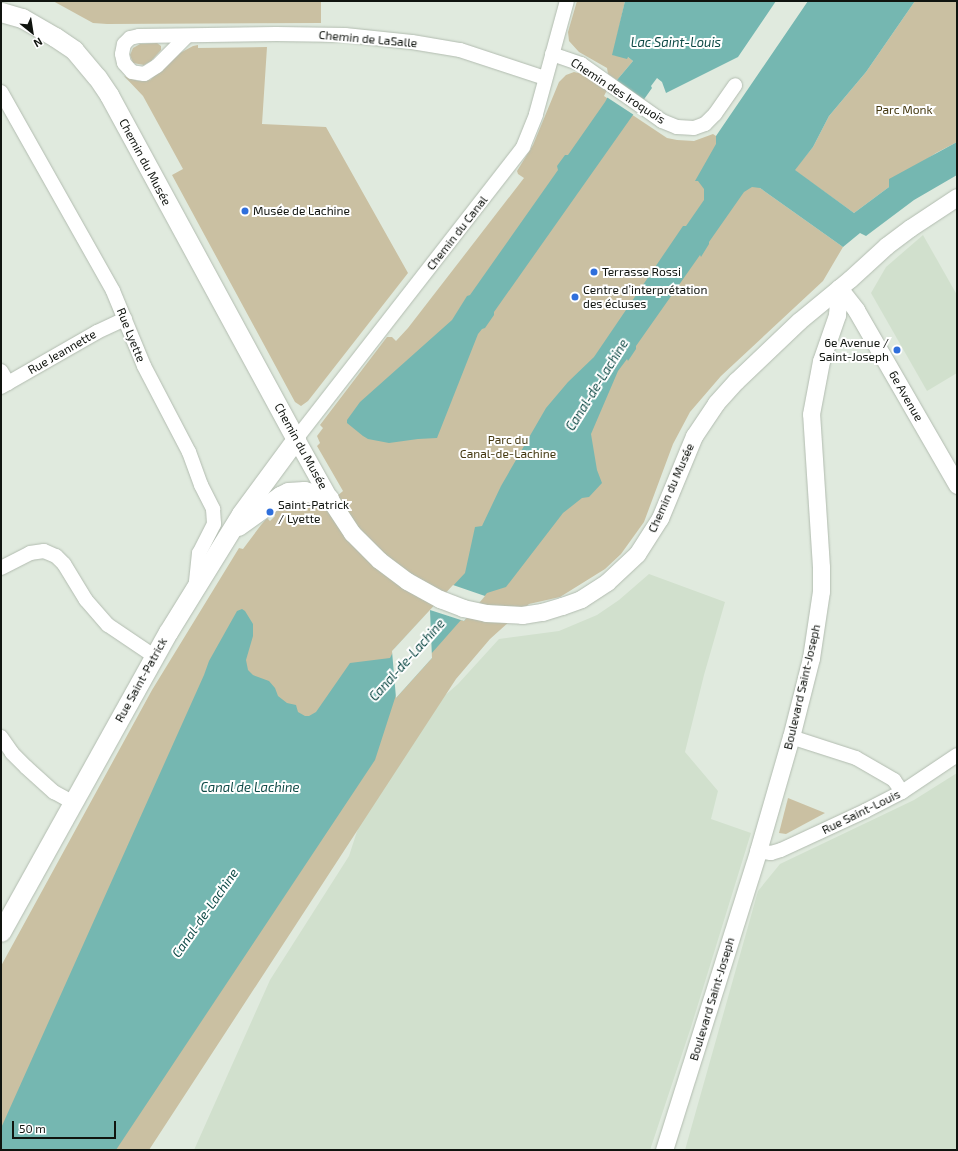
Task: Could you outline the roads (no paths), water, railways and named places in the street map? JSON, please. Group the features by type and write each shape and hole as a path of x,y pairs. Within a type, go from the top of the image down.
{"main road":[{"name":"Chemin du Musée","path":"1,12 32,23 65,43 82,58 104,87 296,439"},
{"name":"Rue Saint-Patrick","path":"1,932 154,656 257,490 296,439"},
{"path":"231,530 283,494 300,490 329,498"}],"street":[{"name":"Chemin du Canal","path":"296,439 518,153 531,129 567,1"},
{"name":"Chemin de LaSalle","path":"187,36 293,34 394,39 468,52 545,78"},
{"name":"Chemin des Iroquois","path":"552,54 576,62 671,126 694,128 705,124 713,117 735,85"},
{"name":"Rue Lyette","path":"1,92 107,279 144,366 189,452 201,485 213,509 215,519 210,533 199,553 195,588"},
{"path":"839,288 899,236 957,198"},
{"name":"Chemin du Musée","path":"296,439 329,498 352,533 379,560 407,581 440,599 474,610 513,615 552,609 590,594 623,569 637,554 655,527 665,508 688,449 700,425 716,403 736,381 788,331 839,288"},
{"name":"6e Avenue","path":"839,288 856,310 957,485"},
{"name":"Boulevard Saint-Joseph","path":"664,1150 758,851 791,737 811,658 821,591 818,500 811,422 812,406 823,352 837,315 839,288"},
{"name":"Rue Jeannette","path":"5,385 97,332 124,319"},
{"path":"1,371 5,385"},
{"path":"1,568 30,553 44,551 56,556 64,564 86,600 108,625 154,656"},
{"path":"1,737 12,753 26,767 54,792 72,802"},
{"path":"791,737 856,758 894,780 902,792"},
{"name":"Rue Saint-Louis","path":"758,851 771,853 781,850 902,792 957,756"}],"water":[{"name":"Lac Saint-Louis","path":"625,1 776,1 738,57 666,93 662,82 657,78 651,86 652,88 494,312 494,315 485,328 478,334 437,438 389,443 368,439 347,423 347,420 360,402 452,320 467,296 470,295 558,170 557,166 565,155 568,155 605,102 617,80 633,61 628,57 627,59 612,55"},
{"name":"Canal de Lachine","path":"808,1 915,1 866,72 829,116 813,147 795,170 854,213 889,187 889,179 957,142 957,175 914,200 866,236 860,233 843,247 760,188 752,187 744,192 709,242 701,257 700,255 636,346 636,349 628,361 627,359 618,371 591,434 597,470 602,483 589,497 582,498 563,513 506,587 487,593 464,621 461,620 431,654 432,658 396,698 396,695 375,760 116,1150 1,1150 1,1128 209,661 237,611 242,609 245,611 253,624 253,636 246,660 248,670 253,675 269,681 275,688 278,696 287,703 296,705 298,712 305,716 309,716 316,712 350,663 390,658 395,648 465,573 475,527 482,526 501,486 546,408 568,382 594,357 683,226 686,226 704,200 704,189 698,181 695,181 716,144 716,136"}],"place":[{"name":"Musée de Lachine","path":"245,211"},
{"name":"Terrasse Rossi","path":"594,272"},
{"name":"Centre d’interprétation des écluses","path":"575,297"},
{"name":"6e Avenue / Saint-Joseph","path":"897,350"},
{"name":"Saint-Patrick / Lyette","path":"270,512"}],"park label":[{"name":"Parc Monk","path":"904,110"},
{"name":"Parc du Canal-de-Lachine","path":"508,447"}],"water label":[{"name":"Canal-de-Lachine","path":"597,385"},
{"name":"Canal-de-Lachine","path":"407,660"},
{"name":"Canal-de-Lachine","path":"205,913"}]}
